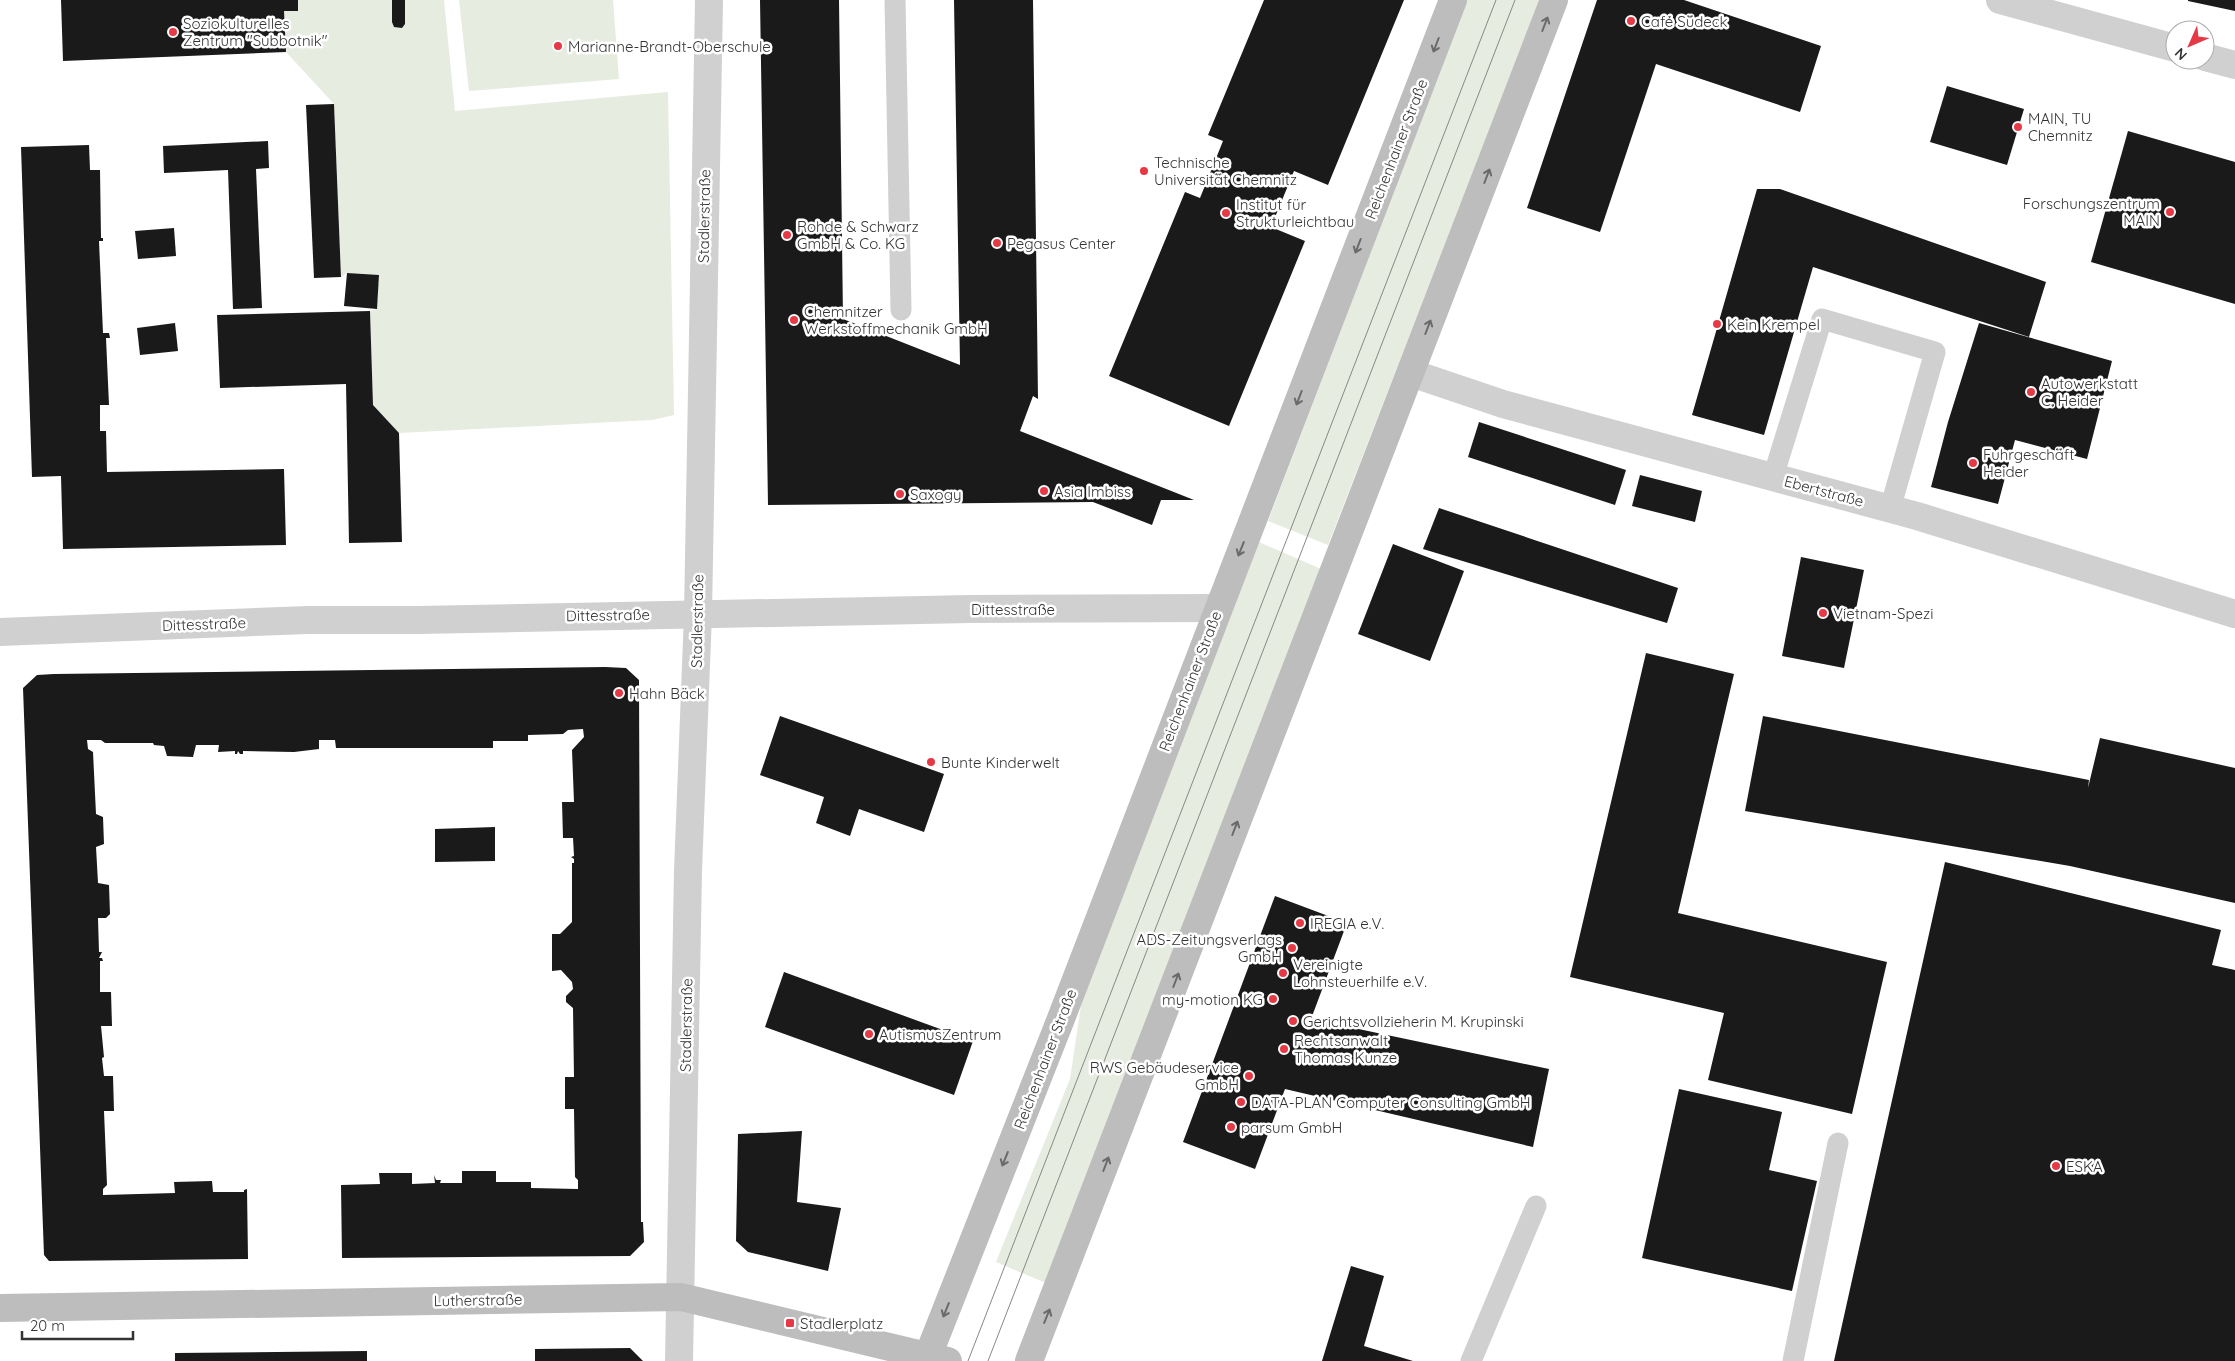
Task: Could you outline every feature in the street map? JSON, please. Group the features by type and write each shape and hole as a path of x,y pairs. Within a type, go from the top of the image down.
{"street":[{"name":"Stadlerstraße","path":"679,1361 688,880 698,614 709,0"},
{"name":"Reichenhainer Straße","path":"934,1359 1217,608 1453,0"},
{"path":"1029,1361 1554,0"},
{"path":"2000,0 2165,45"},
{"path":"2215,60 2235,65"},
{"name":"Ebertstraße","path":"1411,373 1504,404 1890,509 2235,614"},
{"name":"Dittesstraße","path":"0,632 308,620 418,620 970,609 1217,608"},
{"name":"Lutherstraße","path":"0,1308 681,1297 934,1359"}],"lane":[{"path":"895,0 901,310"},
{"path":"1773,477 1822,320 1935,352 1890,509"},
{"path":"1793,1361 1838,1143"},
{"path":"1471,1361 1536,1206"}],"shaded area":[{"path":"298,0 444,0 455,111 668,92 674,415 652,420 399,433 373,405 370,311 377,309 379,276 347,273 341,277 334,104 286,52 284,11 298,11"},
{"path":"459,0 613,0 619,79 469,91"},
{"path":"1467,0 1540,0 1328,545 1268,521"},
{"path":"1259,542 1321,569 1046,1283 996,1262 1070,1079 1082,999"}],"building":[{"name":"Soziokulturelles Zentrum \"Subbotnik\"","path":"61,0 298,0 298,11 284,11 286,52 63,61"},
{"path":"392,0 405,0 405,24 402,28 394,27 392,22"},
{"name":"Pegasus Center","path":"760,0 839,0 843,319 960,365 954,0 1033,0 1038,399 1033,396 1020,431 1194,500 1161,500 1152,525 1093,502 768,505"},
{"name":"Institut für Strukturleichtbau","path":"1264,0 1404,0 1328,185 1294,171 1271,227 1305,241 1229,426 1109,376 1185,192 1200,198 1223,141 1208,135"},
{"path":"1597,0 1684,0 1821,46 1800,112 1656,64 1600,232 1527,208"},
{"path":"2188,0 2235,0 2235,11 2188,1"},
{"path":"1947,86 2024,109 2007,165 1930,142"},
{"path":"334,104 341,277 314,278 306,105"},
{"name":"Forschungszentrum MAIN","path":"2128,131 2235,162 2235,304 2091,262"},
{"path":"268,141 269,168 256,169 262,308 233,309 228,170 164,173 163,146"},
{"path":"89,145 90,170 100,170 101,238 103,238 103,241 99,241 103,333 109,333 110,338 106,338 109,405 100,405 100,431 106,431 107,472 284,469 286,545 63,549 61,476 32,477 21,147"},
{"path":"1757,189 1780,189 2046,282 2029,337 1813,267 1764,435 1692,415"},
{"path":"174,228 176,256 138,259 135,231"},
{"path":"347,273 379,275 377,309 344,306"},
{"path":"370,311 373,405 399,433 402,542 349,543 346,384 220,388 217,315"},
{"path":"175,323 178,351 140,355 137,328"},
{"name":"Autowerkstatt C. Heider","path":"1979,323 2112,361 2087,459 2015,440 1998,504 1931,487 1948,422"},
{"path":"1479,422 1626,470 1615,505 1468,457"},
{"path":"1640,475 1702,491 1695,522 1632,506"},
{"path":"1439,508 1678,588 1667,623 1423,549"},
{"path":"1393,544 1464,571 1430,661 1358,634"},
{"name":"Vietnam-Spezi","path":"1801,557 1864,570 1844,668 1782,656"},
{"path":"1646,653 1734,674 1678,913 1887,962 1852,1114 1708,1080 1724,1013 1570,977"},
{"path":"626,668 639,680 641,1222 643,1222 644,1242 630,1256 342,1258 341,1185 380,1184 379,1173 412,1173 412,1184 435,1183 434,1175 436,1180 441,1180 440,1183 462,1183 462,1171 496,1171 496,1182 531,1182 531,1188 578,1189 578,1180 575,1177 574,1109 565,1109 565,1077 574,1077 573,1008 566,1002 566,996 573,989 572,982 561,970 552,971 552,934 560,934 572,922 572,863 574,863 574,859 571,857 574,856 573,838 563,838 562,802 574,802 572,750 584,737 583,729 568,730 563,734 528,735 528,741 493,741 493,748 336,748 335,740 319,740 319,749 294,752 243,751 243,754 240,754 238,751 235,754 235,751 218,752 219,745 196,745 193,757 167,756 164,746 154,745 153,743 105,743 101,740 87,740 88,749 93,752 96,814 103,817 104,844 96,847 98,883 109,885 110,914 106,918 98,918 99,952 102,952 99,958 102,958 103,961 100,961 100,992 111,992 112,1026 101,1026 104,1057 102,1058 104,1076 113,1076 114,1111 104,1111 107,1185 103,1189 103,1195 175,1193 174,1182 212,1181 213,1192 244,1192 247,1189 248,1259 49,1261 44,1255 23,688 37,675 54,674"},
{"path":"780,716 944,774 924,832 859,809 850,836 816,823 824,797 760,775"},
{"path":"1763,716 2089,780 2088,788 2100,738 2235,768 2235,903 2070,866 1745,811"},
{"path":"495,827 495,861 435,862 435,829"},
{"name":"ESKA","path":"1945,862 2221,930 2212,965 2235,970 2235,1361 1834,1361"},
{"path":"1275,896 1347,923 1311,1019 1549,1069 1533,1147 1285,1089 1255,1169 1183,1142"},
{"name":"AutismusZentrum","path":"784,972 973,1041 954,1095 765,1027"},
{"path":"1679,1089 1782,1112 1769,1170 1817,1181 1792,1291 1642,1258"},
{"path":"802,1131 797,1202 841,1208 828,1271 748,1252 736,1241 738,1134"},
{"path":"1351,1266 1384,1276 1364,1346 1413,1361 1322,1361"},
{"path":"630,1348 643,1361 535,1361 535,1349"},
{"path":"367,1351 367,1361 175,1361 175,1353"}],"tram line":[{"path":"968,1361 1496,0"},
{"path":"988,1361 1515,0"}],"place":[{"name":"Café Südeck","path":"1631,21"},
{"name":"Soziokulturelles Zentrum \"Subbotnik\"","path":"173,32"},
{"name":"Marianne-Brandt-Oberschule","path":"558,46"},
{"name":"MAIN, TU Chemnitz","path":"2018,127"},
{"name":"Technische Universität Chemnitz","path":"1144,171"},
{"name":"Forschungszentrum MAIN","path":"2170,212"},
{"name":"Institut für Strukturleichtbau","path":"1226,213"},
{"name":"Rohde & Schwarz GmbH & Co. KG","path":"787,235"},
{"name":"Pegasus Center","path":"997,243"},
{"name":"Chemnitzer Werkstoffmechanik GmbH","path":"794,320"},
{"name":"Kein Krempel","path":"1717,324"},
{"name":"Autowerkstatt C. Heider","path":"2031,392"},
{"name":"Fuhrgeschäft Heider","path":"1973,463"},
{"name":"Asia Imbiss","path":"1044,491"},
{"name":"Saxogy","path":"900,494"},
{"name":"Vietnam-Spezi","path":"1823,613"},
{"name":"Hahn Bäck","path":"619,693"},
{"name":"Bunte Kinderwelt","path":"931,762"},
{"name":"IREGIA e.V.","path":"1300,923"},
{"name":"ADS-Zeitungsverlags GmbH","path":"1292,948"},
{"name":"Vereinigte Lohnsteuerhilfe e.V.","path":"1283,973"},
{"name":"my-motion KG","path":"1273,999"},
{"name":"Gerichtsvollzieherin M. Krupinski","path":"1293,1021"},
{"name":"AutismusZentrum","path":"869,1034"},
{"name":"Rechtsanwalt Thomas Kunze","path":"1284,1049"},
{"name":"RWS Gebäudeservice GmbH","path":"1249,1076"},
{"name":"DATA-PLAN Computer Consulting GmbH","path":"1241,1102"},
{"name":"parsum GmbH","path":"1231,1127"},
{"name":"ESKA","path":"2056,1166"},
{"name":"Stadlerplatz","path":"790,1323"}]}
